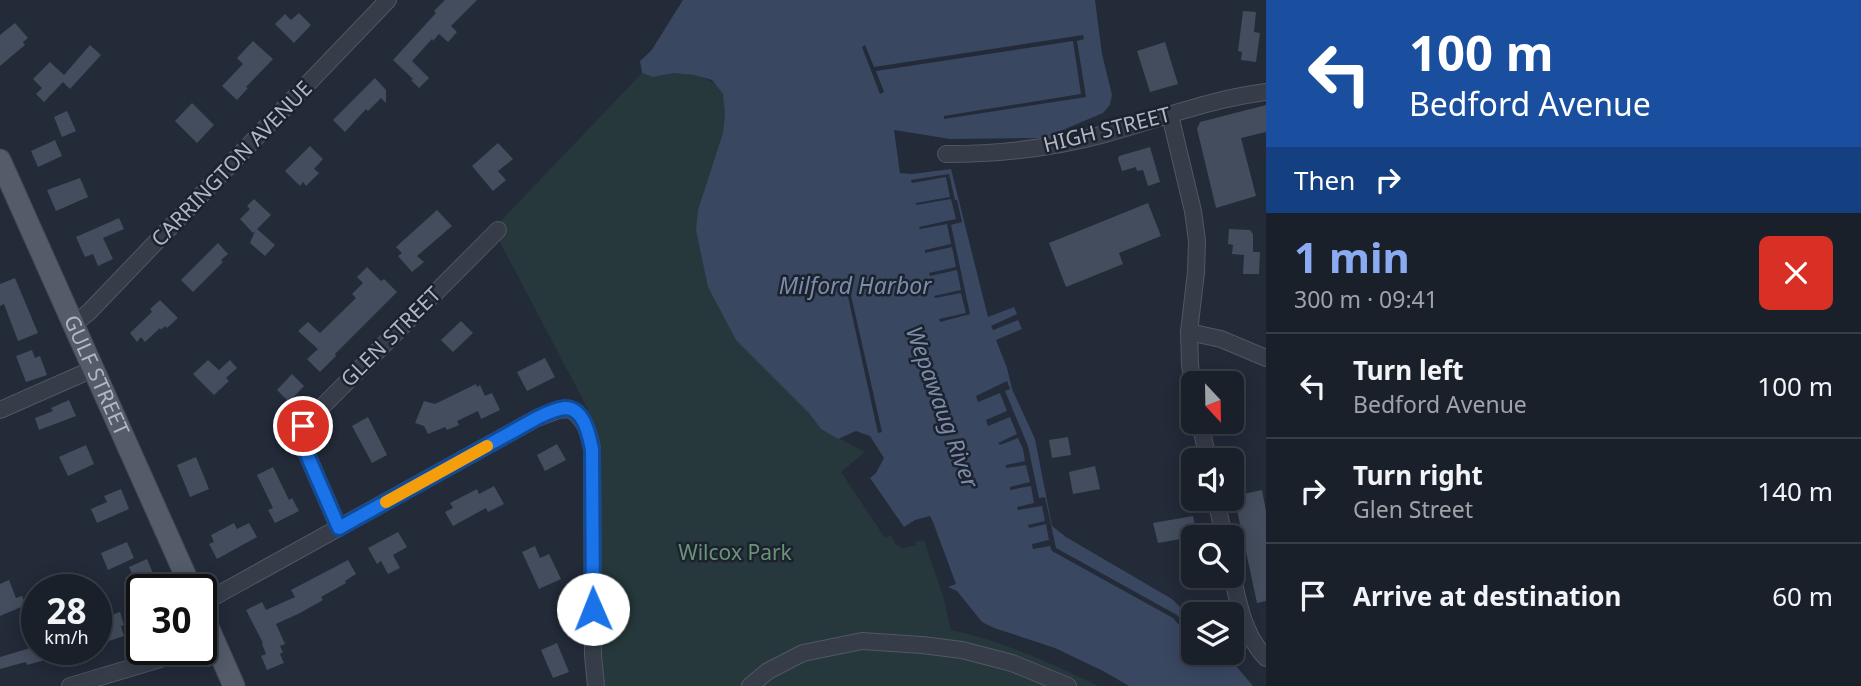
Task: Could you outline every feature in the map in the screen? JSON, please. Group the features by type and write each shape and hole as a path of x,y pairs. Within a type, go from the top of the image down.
{"main road":[{"name":"GULF STREET","path":"0,160 185,574"},
{"path":"217,664 234,686"}],"street":[{"name":"CARRINGTON AVENUE","path":"73,325 89,312 388,0"},
{"name":"HIGH STREET","path":"946,154 982,154 1047,147 1102,135 1230,97 1266,92"},
{"path":"1170,116 1193,211 1197,241 1189,332 1190,371"},
{"name":"GLEN STREET","path":"339,528 302,443 301,428 498,230"},
{"path":"1189,332 1220,339 1266,358"},
{"path":"0,410 93,369"},
{"path":"217,595 537,418 562,409 572,410 583,419 592,449 593,655 596,686"},
{"path":"1235,588 1238,605 1252,639 1264,656"},
{"path":"750,686 768,671 803,653 862,641 962,650 1012,663 1068,686"},
{"path":"70,686 140,665"}],"green space":[{"name":"Wilcox Park","path":"642,73 655,76 674,73 695,75 714,84 723,94 723,133 809,413 821,429 865,452 841,472 885,538 891,535 895,544 903,548 924,540 943,596 951,630 1008,646 1098,686 604,686 601,638 601,472 598,441 583,400 493,229"}],"water":[{"name":"Milford Harbor","path":"683,0 1095,0 1102,54 1112,95 1110,105 1103,113 1048,138 950,139 894,130 900,173 951,169 988,317 1014,307 1017,314 991,326 993,330 1018,320 1022,329 996,340 1012,389 1035,439 1052,526 1066,537 1172,599 1181,608 1181,665 1235,665 1253,686 1129,686 1055,648 982,622 957,591 948,587 956,584 930,516 915,520 904,527 870,478 884,458 870,436 856,431 838,439 821,429 809,413 736,340 708,287 696,230 698,210 723,133 723,94 712,80 694,75 674,73 653,77 642,73 640,61 651,51"}],"pier":[{"path":"1083,35 1084,39 1077,41 1086,97 944,119 944,116 1081,94 1073,41 876,71 884,92 880,94 862,47 865,45 874,67"},
{"path":"949,174 962,222 951,225 970,314 940,322 939,319 966,313 961,293 934,296 961,290 957,270 930,276 929,273 956,267 952,247 925,253 925,250 951,244 947,224 919,227 956,219 951,199 916,205 950,197 946,177 912,183 911,180"},
{"path":"848,282 882,432 878,433 845,283"},
{"path":"1007,381 1010,389 1005,391 1028,446 1039,498 1045,497 1056,548 1177,615 1181,620 1181,627 1173,618 1052,551 1050,546 1033,549 1032,544 1049,540 1046,524 1029,528 1028,525 1045,521 1042,506 1018,510 1017,507 1034,503 1031,486 1010,490 1010,487 1030,482 1026,465 1006,468 1006,465 1025,461 1023,449 1018,438 1000,445 998,443 1017,434 1010,417 988,426 986,420 1007,411 1000,393 978,402 976,396"}],"building":[{"path":"445,0 477,0 451,26 457,32 448,42 439,34 412,61 429,78 419,88 393,60"},
{"path":"1243,11 1256,12 1254,32 1260,33 1256,62 1241,60 1242,52 1238,51"},
{"path":"299,13 311,25 294,43 275,24 285,14 291,20"},
{"path":"15,23 28,38 23,42 25,45 0,66 0,35"},
{"path":"253,41 273,59 237,100 222,86 243,64 237,58"},
{"path":"1165,42 1178,84 1150,92 1137,51"},
{"path":"90,45 101,55 70,89 63,82 44,102 36,94 42,88 33,79 50,62 64,75"},
{"path":"375,78 386,90 386,103 381,98 368,111 366,109 345,132 333,120"},
{"path":"192,103 214,125 197,143 175,121"},
{"path":"1266,105 1266,132 1241,138 1256,196 1216,208 1197,129 1200,122"},
{"path":"67,111 76,131 62,137 54,117"},
{"path":"55,140 62,156 38,167 31,151"},
{"path":"498,143 513,159 498,171 506,180 493,191 472,166"},
{"path":"310,146 323,159 314,169 319,173 306,186 303,182 300,186 285,171"},
{"path":"1150,147 1160,182 1148,186 1143,170 1137,171 1136,167 1122,171 1118,159 1119,156"},
{"path":"80,178 88,197 56,211 47,190"},
{"path":"254,199 271,215 257,229 275,245 265,256 250,243 255,231 253,233 240,219 250,209 247,206"},
{"path":"1148,203 1161,236 1119,253 1123,264 1066,287 1049,243"},
{"path":"437,210 452,226 417,256 424,262 412,272 398,256 402,253 396,247"},
{"path":"119,218 124,229 103,238 113,259 98,266 93,254 85,257 76,237"},
{"path":"1229,229 1250,230 1253,234 1253,252 1260,252 1259,274 1243,274 1244,255 1232,254 1233,245 1228,244"},
{"path":"218,243 228,254 193,292 181,280"},
{"path":"367,267 397,292 320,372 307,359 318,349 298,331 308,322 320,333 356,298 352,294 363,283 357,277"},
{"path":"15,278 38,333 18,341 4,304 0,306 0,284"},
{"path":"160,300 178,318 167,328 160,328 145,342 141,337 137,342 130,333 152,312 150,309"},
{"path":"461,321 473,333 453,352 441,340"},
{"path":"32,350 35,358 40,356 47,375 26,382 16,356"},
{"path":"545,358 555,377 527,391 517,372"},
{"path":"208,360 219,370 230,360 237,368 226,378 229,381 214,395 193,374"},
{"path":"292,374 304,386 289,402 277,390"},
{"path":"476,384 477,387 480,385 485,396 492,393 500,410 481,419 478,411 457,421 459,425 428,434 424,426 415,423 424,401 435,404"},
{"path":"69,400 76,416 39,430 35,418 53,411 51,408"},
{"path":"368,417 387,455 372,463 352,426"},
{"path":"1068,437 1071,455 1052,458 1049,440"},
{"path":"557,444 566,460 545,471 537,455"},
{"path":"86,445 94,464 68,476 59,457"},
{"path":"196,457 209,489 190,497 177,465"},
{"path":"1095,466 1100,489 1073,494 1069,472"},
{"path":"273,467 289,500 292,498 299,511 275,523 268,510 273,508 257,475"},
{"path":"494,486 504,504 488,512 486,508 453,526 445,512 453,508 450,503 477,489 479,494"},
{"path":"121,489 129,509 97,523 91,509 107,502 104,496"},
{"path":"1262,490 1266,511 1266,601 1257,603 1244,543 1244,525 1240,525 1237,511 1244,511 1244,494"},
{"path":"1193,516 1195,525 1181,525 1181,539 1158,543 1153,523"},
{"path":"234,523 237,529 249,523 257,537 217,559 209,544 214,542 211,535"},
{"path":"398,532 407,547 393,555 400,568 388,574 381,561 377,564 368,548"},
{"path":"127,542 134,558 108,570 101,553"},
{"path":"535,546 540,558 549,554 561,579 539,589 522,552"},
{"path":"147,559 153,574 132,574 129,567"},
{"path":"348,560 356,574 345,581 346,583 321,597 323,600 276,624 285,644 280,646 284,663 267,670 261,656 266,654 263,643 246,610 262,602 266,610 295,597 291,590"},
{"path":"9,580 16,598 21,596 21,607 0,616 0,584"},
{"path":"120,612 124,636 112,640 112,615"},
{"path":"557,643 569,672 553,678 541,650"},
{"path":"21,651 21,663 0,669 0,657"}],"slow traffic":[{"path":"386,502 487,446"}],"route":[{"path":"303,426 300,434 302,443 339,528 537,418 562,409 574,411 583,419 592,449 593,609"}],"water label":[{"name":"Wepawaug River","path":"942,407"}]}
